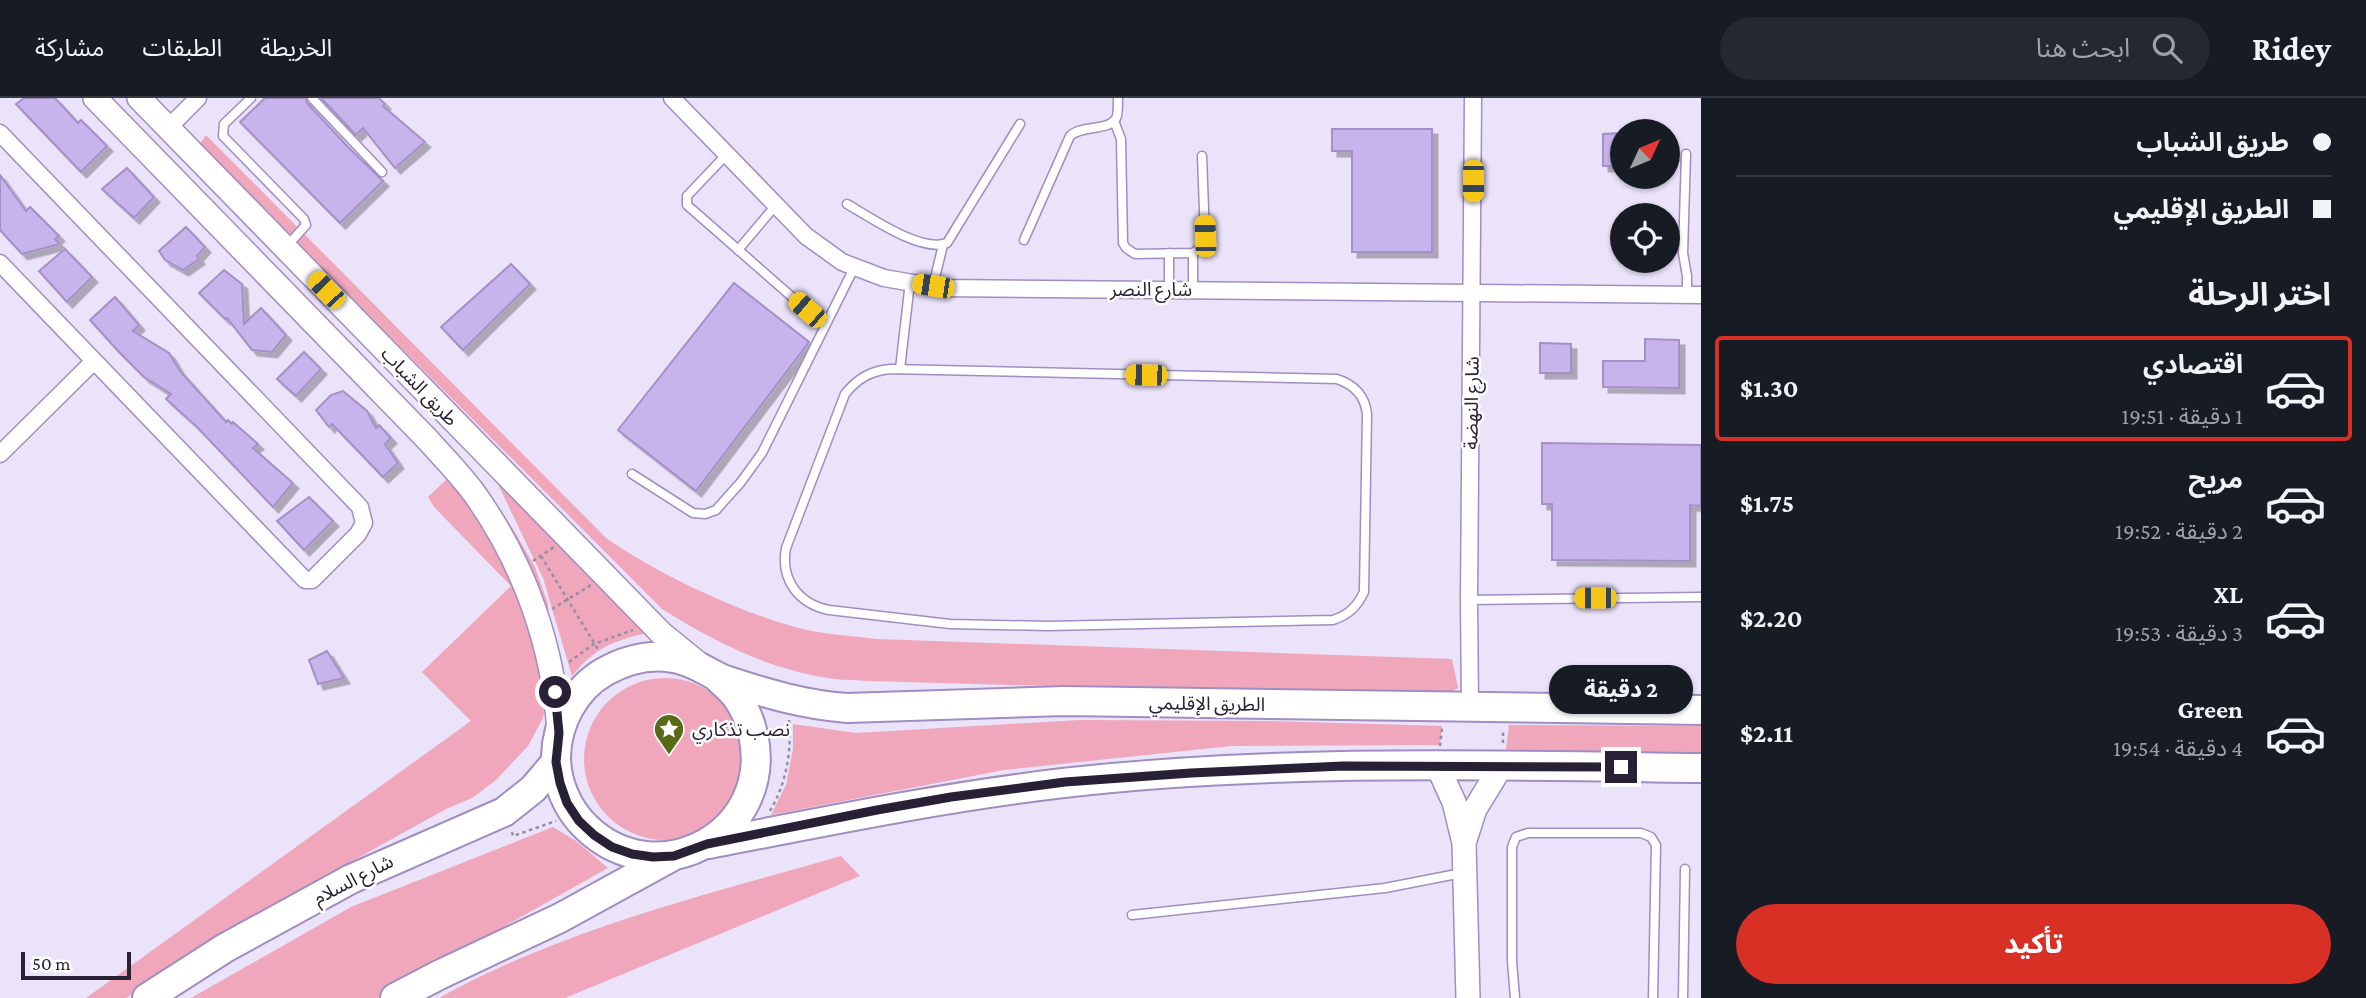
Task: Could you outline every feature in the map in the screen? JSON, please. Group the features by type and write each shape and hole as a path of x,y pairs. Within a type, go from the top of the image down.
{"highway":[{"path":"674,856 632,854 612,847 594,835 579,821 567,803 556,762 559,733 567,711 580,692 597,676 639,658 662,657 685,661 712,674 737,697 750,722 757,750 755,778 745,804 729,827 707,844"},
{"name":"الطريق الإقليمي","path":"712,674 786,699 816,706 847,708 1065,701 1701,710"},
{"name":"شارع السلام","path":"147,998 225,948 351,879 504,812 533,789 556,762"},
{"path":"395,998 560,918 674,856 707,844 939,799 1065,782 1343,766 1701,768"}],"main road":[{"name":"طريق الشباب","path":"96,98 473,491 494,522 519,570 537,618 551,672 559,733"},
{"name":"طريق الشباب","path":"139,98 662,633 712,674"},
{"path":"1464,843 1475,809 1502,765"},
{"path":"1438,766 1454,802 1464,843 1468,998"}],"street":[{"path":"168,128 198,98"},
{"name":"شارع النصر","path":"673,98 806,236 842,262 884,278 933,286 1694,295"},
{"name":"شارع النهضة","path":"1457,707 1469,600 1473,98"},
{"path":"0,133 360,507 364,517 362,528 312,580 305,580 0,263"},
{"path":"0,454 94,361"}],"lane":[{"path":"251,98 225,124 223,136 305,222 304,229 285,248"},
{"path":"312,98 382,172"},
{"path":"1024,240 1070,136 1081,128 1107,125 1114,121 1118,98"},
{"path":"1114,121 1121,139 1123,243 1135,254 1193,253 1204,243 1202,156"},
{"path":"933,286 943,245 952,237 1020,124"},
{"path":"1686,154 1683,253 1694,295"},
{"path":"727,155 687,196 685,202 824,326"},
{"path":"847,204 911,239 943,245"},
{"path":"738,250 776,205"},
{"path":"1169,253 1169,289"},
{"path":"1193,253 1193,289"},
{"path":"632,474 693,513 705,514 716,510 762,453 854,268"},
{"path":"900,369 910,282"},
{"path":"900,369 1337,379 1345,382 1361,395 1367,414 1364,592 1348,614 1333,620 1048,626 950,624 829,610 810,604 795,592 790,583 784,557 839,404 851,386 869,374 879,370 900,369"},
{"path":"1469,600 1701,597"},
{"path":"1515,998 1512,961 1513,843 1516,836 1523,833 1641,833 1656,845 1653,998"},
{"path":"1683,998 1685,869"},
{"path":"1132,915 1385,888 1465,873"}],"path":[{"path":"519,570 568,538"},
{"path":"541,555 610,669"},
{"path":"537,618 606,576"},
{"path":"563,668 594,644 634,631 625,622"},
{"path":"769,813 780,790 789,758 786,699"},
{"path":"1438,766 1457,707"},
{"path":"1502,765 1504,708"},
{"path":"504,812 513,836 559,820"}],"shaded area":[{"path":"206,135 606,538 677,580 729,604 807,630 877,639 1452,659 1458,688 1442,697 849,680 795,671 736,650 662,609 202,148 201,142"},
{"path":"464,463 492,497 513,529 535,567 548,604 553,676 543,718 528,746 496,780 472,798 446,809 318,880 184,958 126,998 86,998 471,721 422,672 511,586 434,507 428,497"},
{"path":"494,476 647,633 605,647 588,659 572,676 543,578"},
{"path":"665,678 696,684 722,702 740,728 746,759 740,790 722,816 696,834 665,840 634,834 608,816 590,790 584,759 590,728 608,702 634,684"},
{"path":"1080,720 1442,726 1440,745 1231,746 1004,770 771,815 786,785 793,749 793,724 856,733"},
{"path":"1509,725 1701,726 1701,754 1506,750"},
{"path":"553,827 576,841 608,868 377,998 191,998 351,907"},
{"path":"841,856 860,876 565,998 439,998 535,952 585,933 687,900"}],"building":[{"path":"24,98 55,98 78,123 81,120 107,146 81,172 16,104"},
{"path":"265,98 306,98 307,103 383,181 340,223 240,122"},
{"path":"321,98 379,98 385,104 383,106 425,142 395,168 363,128 356,135"},
{"path":"1332,129 1432,129 1432,252 1352,252 1352,151 1332,151"},
{"path":"1603,134 1610,134 1610,166 1603,166"},
{"path":"127,168 154,197 134,218 102,189"},
{"path":"0,175 26,211 30,207 59,236 55,239 60,244 22,254 0,230"},
{"path":"186,227 205,247 197,256 199,259 183,270 165,260 159,251"},
{"path":"65,249 92,277 67,302 39,271"},
{"path":"511,264 530,284 463,350 441,327"},
{"path":"224,270 242,284 244,324 261,308 286,335 272,352 252,350 227,318 199,293"},
{"path":"734,283 809,342 696,491 618,430"},
{"path":"115,297 139,325 133,331 169,353 180,371 226,422 233,422 258,444 253,448 293,483 273,507 197,427 166,399 171,394 144,377 90,320"},
{"path":"1645,339 1679,340 1679,388 1603,387 1603,361 1645,361"},
{"path":"1540,343 1571,344 1571,373 1540,373"},
{"path":"304,352 321,369 296,396 277,379"},
{"path":"343,391 367,411 376,428 379,425 391,438 385,444 398,463 383,477 332,424 329,427 316,410 331,395"},
{"path":"1542,443 1701,445 1701,506 1690,505 1690,561 1552,560 1552,504 1542,504"},
{"path":"309,497 333,521 304,550 277,521"},
{"path":"327,651 344,678 318,684 309,660"}],"place":[{"name":"نصب تذكاري","path":"669,756"}],"route":[{"path":"555,692 559,733 556,762 567,803 579,821 612,847 653,857 674,856 707,844 877,810 1065,782 1343,766 1621,767"}]}
